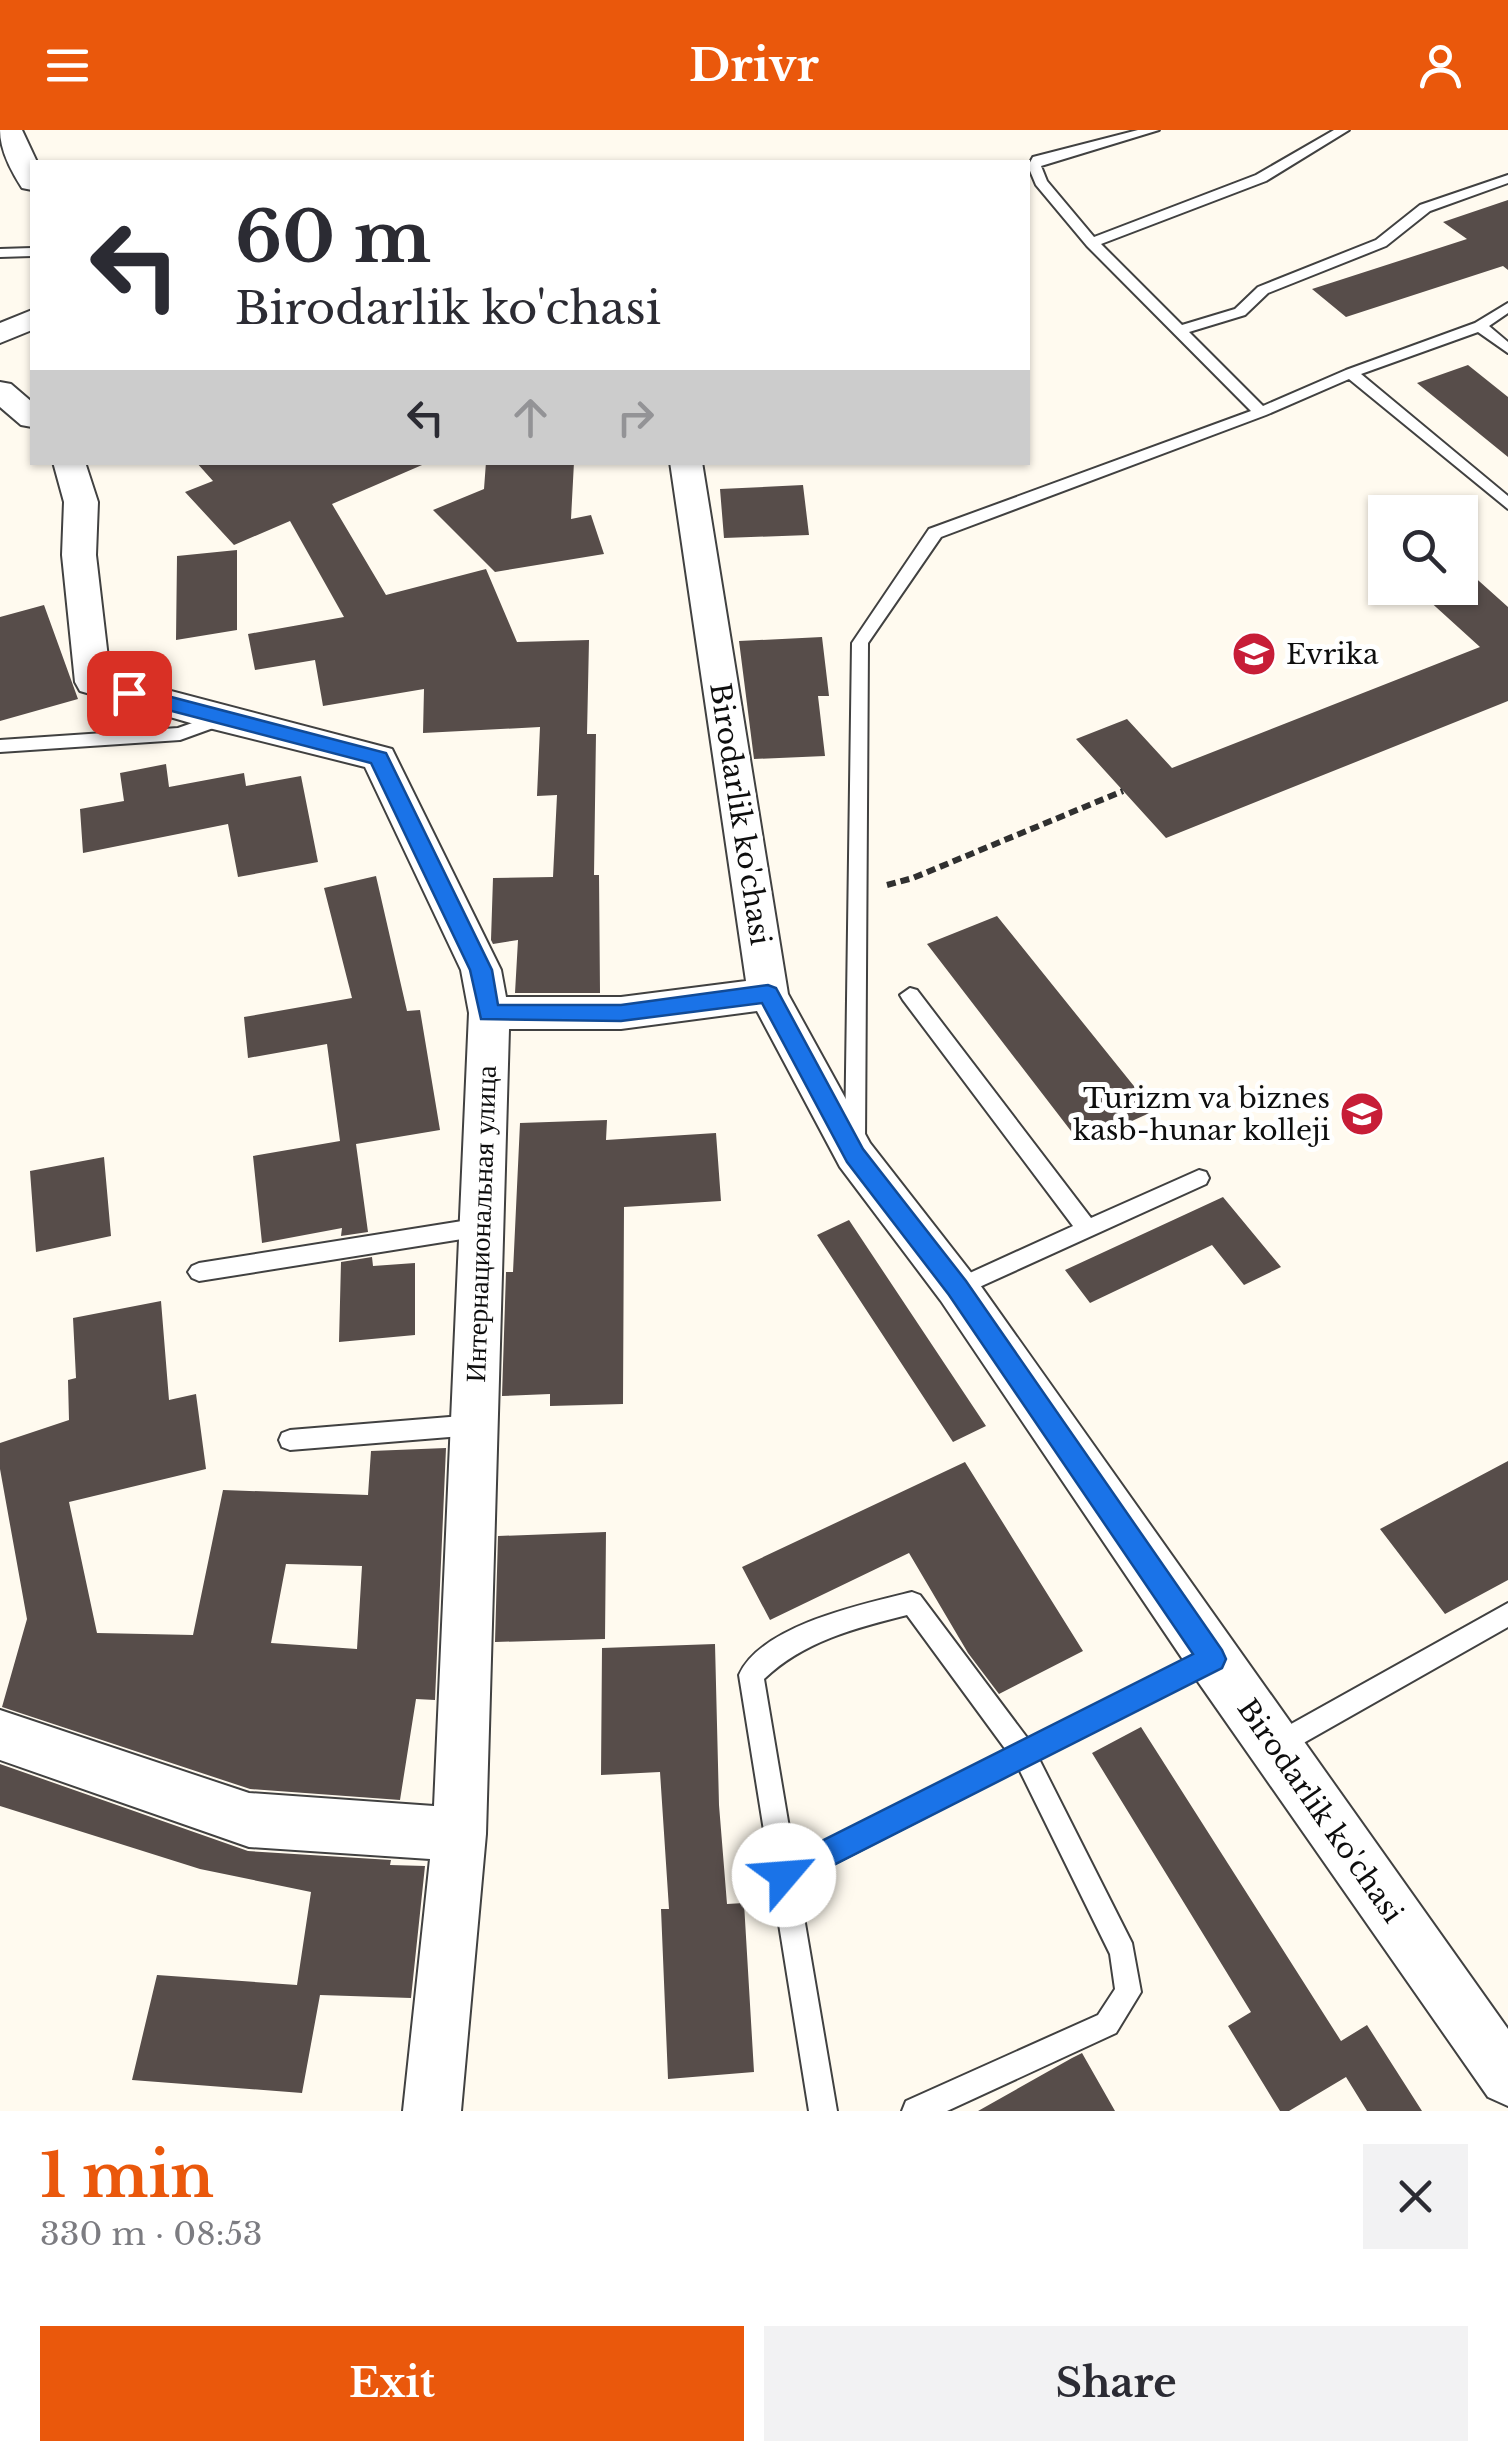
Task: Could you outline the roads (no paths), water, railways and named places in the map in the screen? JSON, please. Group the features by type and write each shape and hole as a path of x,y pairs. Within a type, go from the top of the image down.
{"street":[{"path":"8,130 30,178"},
{"path":"0,334 30,320"},
{"path":"0,391 30,416"},
{"name":"Интернациональная улица","path":"70,465 81,502 79,555 92,682 220,719 379,758 481,970 489,1013 459,1834 432,2111"},
{"name":"Birodarlik ko'chasi","path":"686,465 768,994 855,1155 957,1288 1212,1659 1508,2077"},
{"path":"489,1013 621,1013 768,994"},
{"path":"0,1735 249,1820 459,1834"}],"lane":[{"path":"1153,130 1038,160 1034,166 1041,182 1092,243 1261,412"},
{"path":"1092,243 1262,178 1342,130"},
{"path":"1179,330 1240,312 1263,290 1381,243 1425,208 1508,179"},
{"path":"0,254 30,252"},
{"path":"855,1155 860,643 936,533 1480,326 1508,307"},
{"path":"1480,326 1508,349"},
{"path":"1350,373 1508,504"},
{"path":"0,746 180,734 220,719"},
{"path":"910,995 1087,1229"},
{"path":"957,1288 1199,1178"},
{"path":"198,1272 481,1227"},
{"path":"290,1440 474,1425"},
{"path":"823,2111 751,1675 772,1652 844,1620 912,1602 1024,1754 1123,1952 1128,1992 1108,2024 916,2111"},
{"path":"1274,1746 1508,1614"},
{"path":"784,1875 1212,1659"}],"place":[{"name":"Evrika","path":"1254,654"},
{"name":"Turizm va biznes kasb-hunar kolleji","path":"1362,1114"}]}
